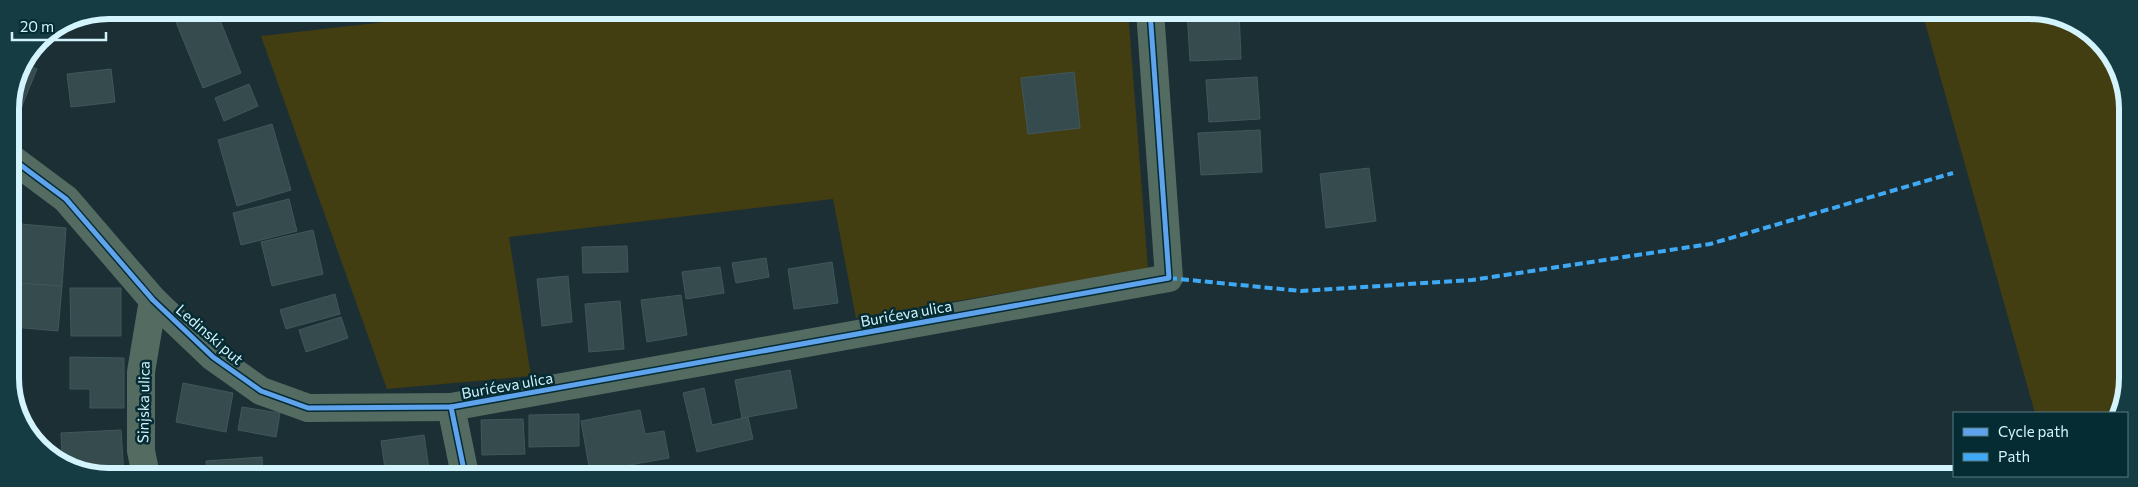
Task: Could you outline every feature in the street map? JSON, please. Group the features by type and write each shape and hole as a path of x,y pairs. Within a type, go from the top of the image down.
{"street":[{"name":"Burićeva ulica","path":"463,468 451,407 1170,278 1151,19"},
{"name":"Ledinski put","path":"19,165 66,199 153,300 214,357 261,391 308,408 451,407"},
{"name":"Sinjska ulica","path":"145,468 142,451 141,372 153,300"}],"shaded area":[{"path":"411,19 1129,19 1148,269 856,318 833,199 509,237 531,376 387,389 261,36"},
{"path":"1924,19 2035,19 2047,20 2064,26 2084,37 2101,54 2112,74 2118,91 2118,396 2112,412 2035,412"}],"building":[{"path":"175,19 220,19 241,73 203,88"},
{"path":"1187,19 1239,19 1241,59 1190,61"},
{"path":"30,66 37,69 19,113 20,91 26,74"},
{"path":"111,69 115,102 71,107 67,74"},
{"path":"1074,72 1080,128 1028,134 1021,78"},
{"path":"1257,77 1260,119 1209,122 1206,80"},
{"path":"249,84 258,106 224,121 215,98"},
{"path":"272,124 291,190 237,206 218,140"},
{"path":"1260,130 1262,172 1201,175 1198,133"},
{"path":"1369,168 1376,221 1326,228 1320,174"},
{"path":"289,199 297,231 241,245 233,213"},
{"path":"21,224 66,228 62,286 19,283"},
{"path":"313,230 323,274 272,286 261,242"},
{"path":"627,246 628,272 583,273 582,247"},
{"path":"766,258 769,277 736,283 732,263"},
{"path":"832,262 838,303 794,309 788,269"},
{"path":"720,267 724,293 686,299 682,272"},
{"path":"568,276 572,322 542,326 537,279"},
{"path":"19,283 62,286 58,331 19,328"},
{"path":"70,288 121,288 121,336 71,336"},
{"path":"335,294 340,314 286,329 280,310"},
{"path":"681,295 687,335 647,342 641,300"},
{"path":"620,301 624,349 589,352 585,304"},
{"path":"341,317 348,338 306,352 299,330"},
{"path":"70,357 124,358 124,408 90,408 90,389 70,389"},
{"path":"790,370 797,408 742,418 735,380"},
{"path":"183,383 233,393 226,432 176,422"},
{"path":"704,388 712,425 748,417 753,439 697,452 683,393"},
{"path":"242,407 280,413 276,437 238,430"},
{"path":"640,410 645,434 664,431 669,458 613,468 589,468 581,421"},
{"path":"579,414 579,446 529,447 529,415"},
{"path":"523,419 525,454 482,455 481,420"},
{"path":"121,430 124,468 91,467 64,456 62,455 61,433"},
{"path":"424,435 429,468 385,468 381,441"},
{"path":"262,457 263,468 206,468 206,461"}],"marked path":[{"path":"1169,278 1301,291 1472,280 1710,244 1953,173"}],"cycle path":[{"path":"464,468 451,407 1169,278 1151,19"},
{"path":"19,164 66,199 153,300 213,357 261,391 308,408 451,407"}]}
